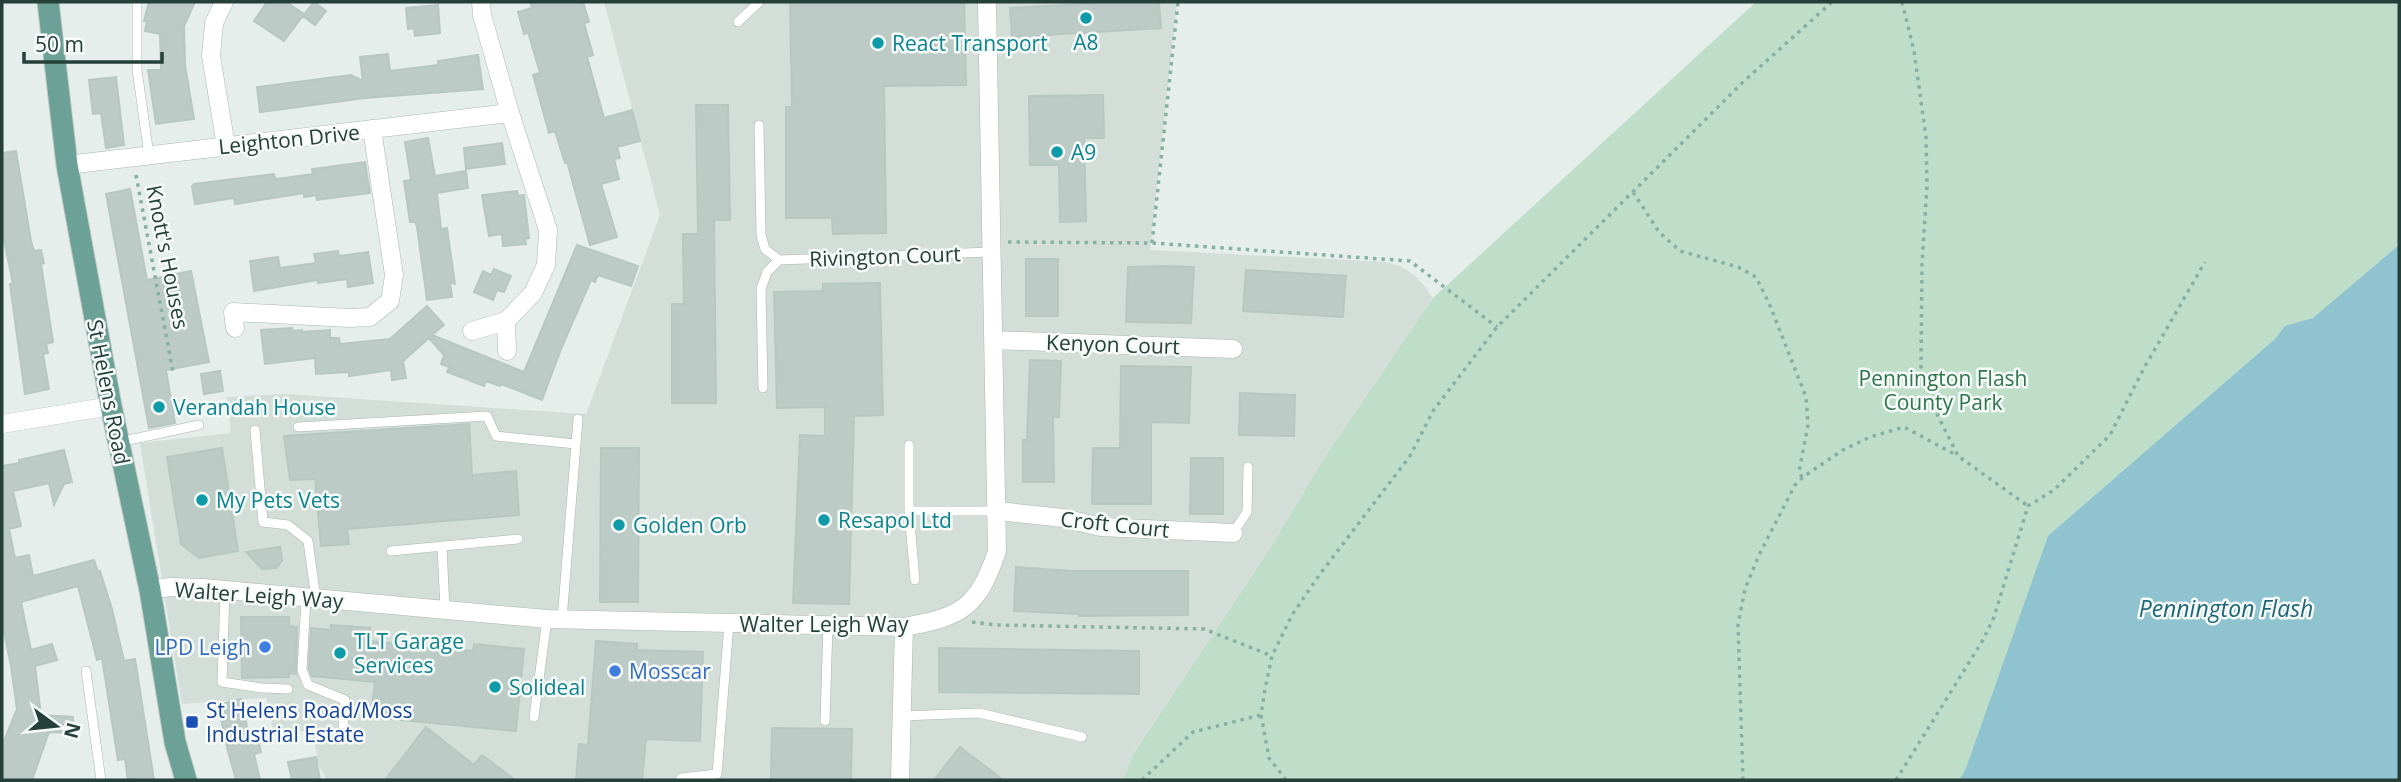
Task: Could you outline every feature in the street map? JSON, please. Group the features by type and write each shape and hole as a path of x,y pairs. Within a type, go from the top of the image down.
{"main road":[{"name":"St Helens Road","path":"48,2 67,164 118,442 150,590 175,742 186,780"}],"street":[{"path":"224,2 214,23 211,56 226,146"},
{"path":"472,331 506,321 533,293 545,265 548,230 510,113 482,15 481,2"},
{"path":"960,612 988,577 997,551 987,2"},
{"name":"Leighton Drive","path":"67,164 510,113"},
{"path":"233,312 370,317 390,300 394,275 372,129"},
{"path":"506,321 507,351"},
{"name":"Kenyon Court","path":"994,340 1233,349"},
{"path":"2,424 111,406"},
{"name":"Croft Court","path":"998,511 1101,527 1233,533"},
{"name":"Walter Leigh Way","path":"150,590 170,587 225,590 554,620 904,627 932,622 960,612"},
{"path":"900,780 904,627"}],"lane":[{"path":"137,2 137,70 149,155"},
{"path":"738,22 759,2"},
{"name":"Rivington Court","path":"759,125 761,235 765,249 779,260"},
{"name":"Rivington Court","path":"762,388 761,289 767,272 779,260 992,247"},
{"path":"298,427 487,415 496,436 576,444"},
{"path":"534,717 554,620 578,419"},
{"path":"118,442 199,425"},
{"path":"254,430 263,522 288,525 308,541 311,598 303,670 308,685 345,699 343,732"},
{"path":"909,445 909,511 915,580"},
{"path":"1233,533 1247,512 1248,467"},
{"path":"909,511 998,511"},
{"path":"391,551 517,539"},
{"path":"442,546 445,610"},
{"path":"225,590 222,682 288,689"},
{"path":"680,780 718,774 729,623"},
{"path":"825,722 828,625"},
{"path":"86,671 101,780"},
{"path":"902,716 979,713 1082,737"}],"path":[{"path":"1152,243 1178,2"},
{"path":"1286,780 1269,758 1261,715 1272,656 1292,615 1410,456 1433,411 1497,327 1742,83 1832,2"},
{"path":"1902,2 1914,51 1926,137 1922,367 1937,414 1958,456"},
{"name":"Knott's Houses","path":"114,158 136,174 173,372"},
{"path":"1633,192 1659,232 1680,251 1738,267 1756,277 1806,397 1808,425 1799,472 1803,477"},
{"path":"992,247 1152,243 1410,261 1497,327"},
{"path":"1896,780 1983,640 1994,617 2028,506 2054,490 2110,435 2205,262"},
{"path":"1743,780 1738,624 1745,589 1795,485 1803,477 1843,450 1870,437 1904,427 1958,456 2028,506"},
{"path":"960,612 970,621 996,625 1204,629 1272,656"},
{"path":"1142,780 1193,732 1261,715"}],"shaded area":[{"path":"604,2 1177,2 1150,250 1387,262 1402,267 1415,276 1433,298 1328,452 1265,556 1133,753 1123,780 327,780 319,766 312,730 274,735 266,698 182,704 140,443 231,433 227,397 285,394 586,414 660,215"}],"green space":[{"name":"Pennington Flash County Park","path":"1756,2 2399,2 2399,780 1123,780 1133,754 1265,556 1328,452 1433,298"}],"water":[{"name":"Pennington Flash","path":"2399,245 2399,780 1959,780 1965,771 2048,536 2275,339 2285,326 2313,318"}],"building":[{"path":"149,2 195,2 184,26 185,65 194,119 156,124 148,70 161,70 160,34 145,31 147,21 144,21"},
{"path":"267,2 286,2 304,14 284,41 254,21"},
{"path":"314,2 326,11 315,25 303,16"},
{"path":"530,2 583,2 589,22 584,23 593,55 587,57 604,118 632,110 640,141 617,147 620,158 614,159 619,179 601,184 617,237 590,245 567,162 565,163 555,131 549,133 533,75 540,73 528,32 524,34 518,12 532,8"},
{"path":"790,2 964,2 966,85 884,86 886,233 833,234 832,218 786,218 786,107 792,107"},
{"name":"A8","path":"1159,2 1161,28 1012,37 1010,8"},
{"path":"438,5 440,33 415,36 414,28 408,29 406,8"},
{"path":"388,54 390,71 438,65 438,61 478,55 483,89 365,98 260,112 257,87 351,75 363,81 360,57"},
{"path":"116,77 124,145 106,148 101,113 93,114 89,80"},
{"name":"A9","path":"1103,95 1104,138 1084,138 1086,221 1060,222 1059,165 1030,165 1029,96"},
{"path":"696,105 728,105 730,220 714,220 716,403 672,403 672,304 684,304 683,234 698,234"},
{"path":"428,138 435,176 466,171 468,188 437,193 441,229 447,228 455,284 450,282 452,297 427,300 417,227 415,222 410,222 404,181 411,180 405,142"},
{"path":"502,143 505,164 466,169 464,148"},
{"path":"16,151 31,241 34,251 41,250 44,263 41,264 53,342 46,344 48,353 43,354 49,389 25,394 10,284 13,284 2,230 2,153"},
{"path":"365,162 370,193 317,200 316,195 304,197 304,193 235,204 234,198 195,204 194,184 274,174 275,179 284,178 313,174 312,169"},
{"path":"130,189 147,280 191,271 209,362 166,370 175,423 149,428 106,194"},
{"path":"517,191 518,196 524,195 529,238 525,239 526,244 503,246 502,234 489,236 482,195"},
{"path":"577,245 638,266 631,286 598,275 595,282 591,280 542,400 501,384 500,386 486,381 484,386 447,372 449,367 441,364 444,355 429,338 403,361 406,378 392,380 391,370 349,376 349,372 316,374 315,358 265,364 261,330 330,330 330,338 339,338 340,344 390,339 427,306 444,325 432,335 524,372"},
{"path":"338,251 339,256 368,252 373,283 348,287 347,279 318,283 318,280 254,291 250,261 278,257 280,268 316,263 314,254"},
{"path":"1026,259 1058,259 1058,316 1026,316"},
{"path":"1128,267 1194,267 1191,323 1126,322"},
{"path":"494,269 511,276 504,292 497,290 493,300 474,292 483,271 491,275"},
{"path":"1246,270 1346,276 1343,317 1243,311"},
{"path":"880,283 883,415 854,416 849,604 793,603 800,435 825,436 825,407 777,408 774,292 823,291 823,284"},
{"path":"1030,360 1061,361 1059,417 1053,417 1054,482 1023,482 1023,440 1027,440"},
{"path":"1121,366 1191,367 1189,423 1151,422 1151,504 1092,504 1093,448 1120,448"},
{"path":"220,371 223,391 204,394 201,374"},
{"path":"1240,393 1295,395 1294,436 1239,435"},
{"path":"469,424 472,475 516,471 519,515 347,529 349,544 321,546 315,479 290,480 284,436"},
{"name":"My Pets Vets","path":"222,448 238,551 199,558 181,544 167,457"},
{"name":"Golden Orb","path":"601,448 639,448 638,602 600,602"},
{"path":"64,450 72,482 64,484 54,505 49,483 13,491 21,526 9,529 15,558 29,555 33,576 94,560 112,609 124,661 135,659 154,780 128,780 125,759 118,760 102,658 97,660 78,586 21,602 31,650 52,644 57,660 35,666 41,715 73,717 72,733 49,732 32,780 2,780 2,746 17,709 2,623 2,466"},
{"path":"1191,458 1223,458 1223,514 1190,514"},
{"path":"280,547 282,561 276,568 262,569 246,552"},
{"path":"1016,567 1070,571 1188,571 1188,615 1079,616 1014,611"},
{"name":"LPD Leigh","path":"241,617 289,617 289,626 297,627 296,674 289,673 289,677 242,678"},
{"path":"331,625 370,628 369,641 473,651 474,644 524,649 516,731 371,717 375,682 312,676 309,669 311,628 331,630"},
{"path":"596,641 637,644 637,650 703,652 700,741 646,739 642,780 576,780 579,744 588,745"},
{"path":"939,648 1139,651 1139,694 939,692"},
{"path":"241,699 248,731 256,729 261,752 254,754 260,780 236,780 228,751 218,705"},
{"path":"426,727 474,765 482,755 515,780 385,780"},
{"path":"772,728 852,729 851,780 771,780"},
{"path":"960,747 1003,780 934,780"},
{"path":"316,757 320,780 292,780 288,762"}],"place":[{"name":"A8","path":"1086,18"},
{"name":"React Transport","path":"878,43"},
{"name":"A9","path":"1057,152"},
{"name":"Verandah House","path":"159,407"},
{"name":"My Pets Vets","path":"202,500"},
{"name":"Resapol Ltd","path":"824,520"},
{"name":"Golden Orb","path":"619,525"},
{"name":"LPD Leigh","path":"265,647"},
{"name":"TLT Garage Services","path":"340,653"},
{"name":"Mosscar","path":"615,671"},
{"name":"Solideal","path":"495,687"},
{"name":"St Helens Road/Moss Industrial Estate","path":"192,722"}]}
